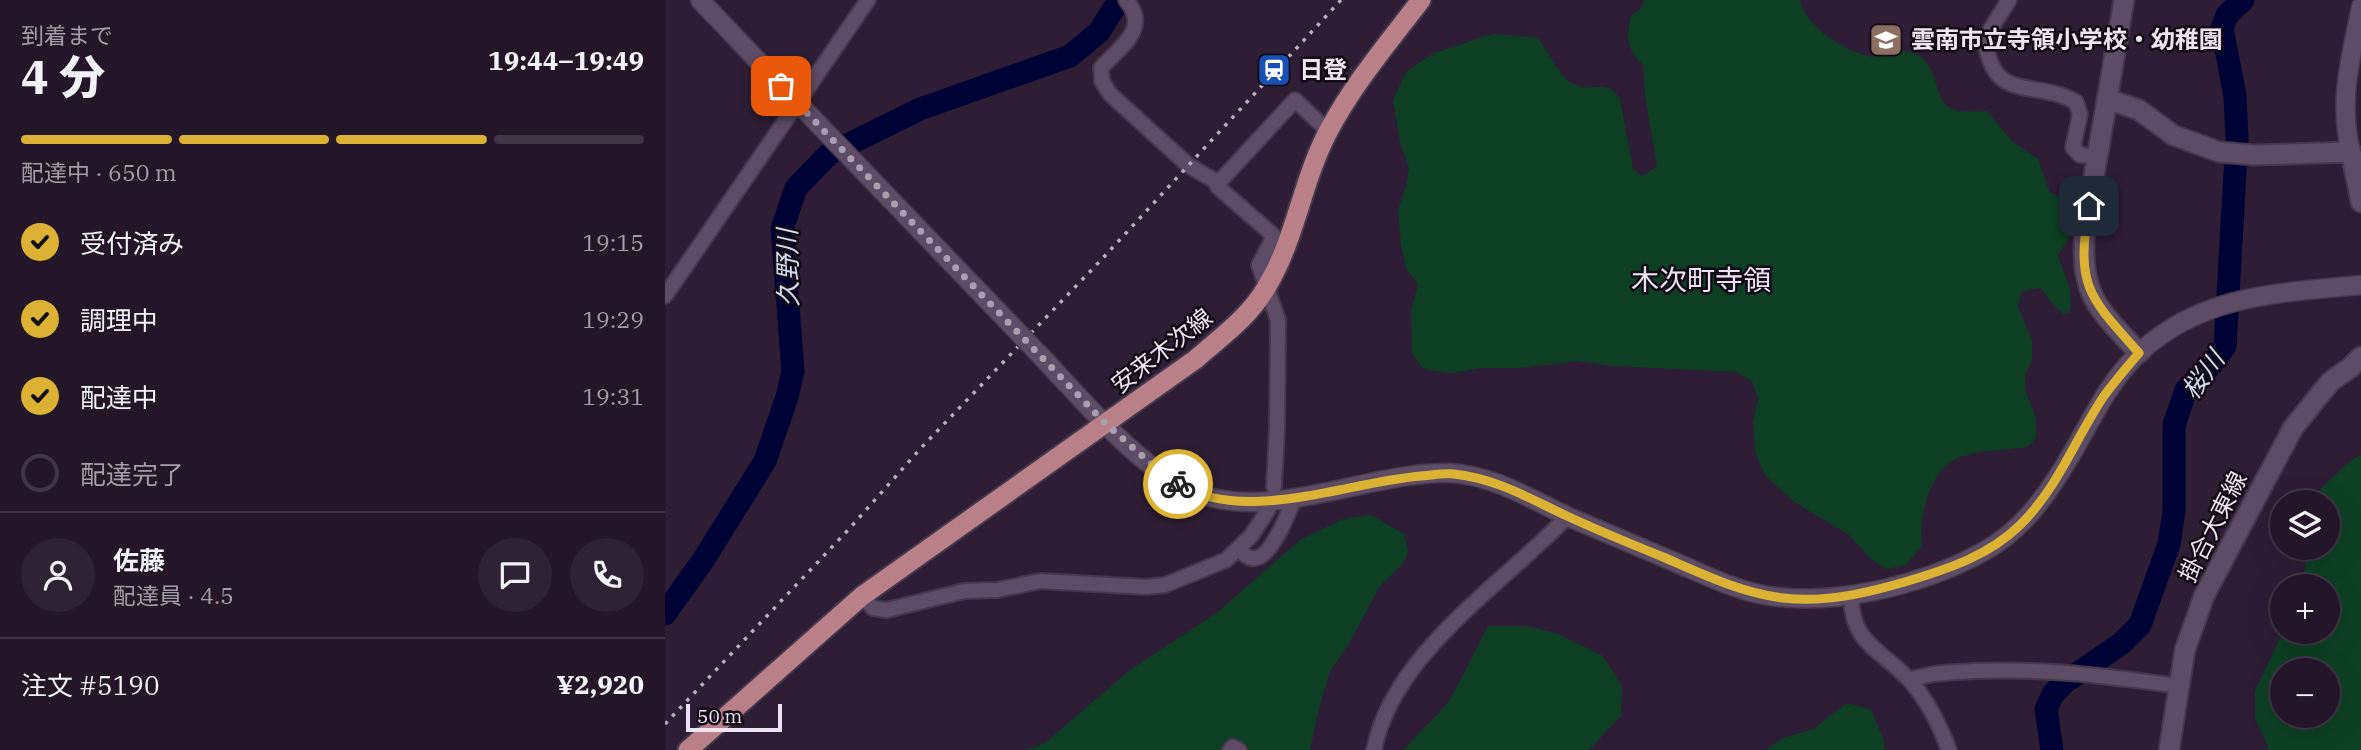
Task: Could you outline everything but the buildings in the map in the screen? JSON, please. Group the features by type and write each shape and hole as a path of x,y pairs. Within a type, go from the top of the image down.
{"main road":[{"name":"安来木次線","path":"688,750 862,596 1196,359 1245,316 1266,288 1288,243 1306,183 1328,131 1352,92 1421,0"},
{"path":"2124,0 2085,229 2083,264 2094,300 2103,314 2139,353"},
{"path":"2107,99 2139,110 2173,135 2219,152 2351,152 2361,202"},
{"name":"掛合大東線","path":"2169,750 2185,650 2204,596 2293,428 2330,382 2358,367"}],"street":[{"path":"700,0 1106,424 1164,475 1182,487 1225,500 1248,502 1295,497 1396,478 1451,473 1496,482 1568,516 1744,590 1784,598 1851,596 1917,578 1980,554 2017,528 2047,495 2103,397 2139,353 2188,317 2215,306 2245,299 2290,291 2361,285"},
{"path":"665,296 868,0"},
{"path":"2009,0 1985,38 1996,74 2008,83 2077,102 2080,114 2073,148 2080,155 2097,157"},
{"path":"1130,5 1137,19 1133,33 1101,68 1101,81 1110,94 1188,165 1215,181 1274,236 1258,265 1277,320 1277,428 1273,487"},
{"path":"2351,152 2346,134 2344,99 2361,7"},
{"path":"1215,181 1222,179 1295,100 1328,131"},
{"path":"1239,549 1249,558 1257,559 1264,554 1277,538 1295,497"},
{"path":"862,596 873,608 887,610 964,591 997,590 1040,581 1146,587 1165,585 1226,560 1261,524 1268,510"},
{"path":"1374,750 1387,709 1420,660 1447,628 1568,516"},
{"path":"1851,596 1853,621 1857,630 1910,680 1931,710 1949,750"},
{"path":"1910,680 1927,674 2022,669 2098,674 2178,686"},
{"path":"1230,750 1233,747 1239,750"}],"green space":[{"path":"1644,0 1800,0 1810,20 1844,47 1868,56 1879,57 1907,51 1916,54 1929,66 1947,106 1966,112 1987,111 2013,142 2038,159 2049,191 2073,205 2073,232 2058,255 2069,287 2070,311 2064,314 2060,311 2040,288 2022,291 2018,307 2032,340 2032,359 2025,376 2026,392 2036,418 2036,438 2027,447 1969,454 1944,467 1927,499 1922,523 1922,545 1906,565 1886,569 1870,558 1849,535 1793,501 1765,475 1755,452 1753,421 1758,399 1752,381 1737,372 1613,366 1578,361 1451,373 1423,369 1412,353 1411,311 1418,285 1406,268 1401,245 1398,209 1409,168 1400,142 1393,100 1406,72 1434,53 1493,34 1538,38 1558,69 1571,83 1585,87 1604,87 1615,92 1620,99 1633,169 1643,176 1657,166 1645,96 1643,65 1630,48 1628,30 1631,15 1641,9"},
{"path":"2361,454 2361,750 2267,750 2268,746 2255,719 2255,691 2270,659 2270,728 2340,728 2340,658 2271,658 2277,644 2340,644 2340,574 2304,574 2306,560 2340,560 2340,490 2319,490"},
{"path":"1371,515 1404,534 1408,552 1403,564 1380,586 1348,645 1330,671 1310,750 1026,750 1045,743 1130,670 1218,612 1300,540 1343,519"},
{"path":"1488,626 1525,626 1556,633 1603,656 1622,686 1621,716 1589,750 1403,750 1449,702"},
{"path":"1847,703 1871,710 1885,750 1766,750 1783,738 1813,729"}],"waterway":[{"name":"久野川","path":"665,614 704,559 765,461 787,397 793,371 782,229 796,188 829,154 920,109 1070,56 1099,32 1119,0"},
{"name":"桜川","path":"2052,750 2046,709 2053,694 2065,682 2122,643 2140,625 2169,544 2174,511 2174,425 2186,390 2212,364 2225,346 2237,139 2235,96 2222,28 2227,15 2243,0"}],"railway":[{"path":"665,724 1341,0"}],"way so far":[{"path":"781,86 1106,424 1178,484"}],"place":[{"name":"雲南市立寺領小学校・幼稚園","path":"1886,40"},
{"name":"日登","path":"1274,70"}],"district":[{"name":"木次町寺領","path":"1701,280"}],"route":[{"path":"1178,484 1204,495 1248,502 1295,497 1396,478 1451,473 1496,482 1722,582 1762,594 1804,599 1851,596 1931,574 1980,554 2000,542 2034,512 2059,476 2103,397 2139,353 2103,314 2085,277 2083,264 2089,206"}]}
